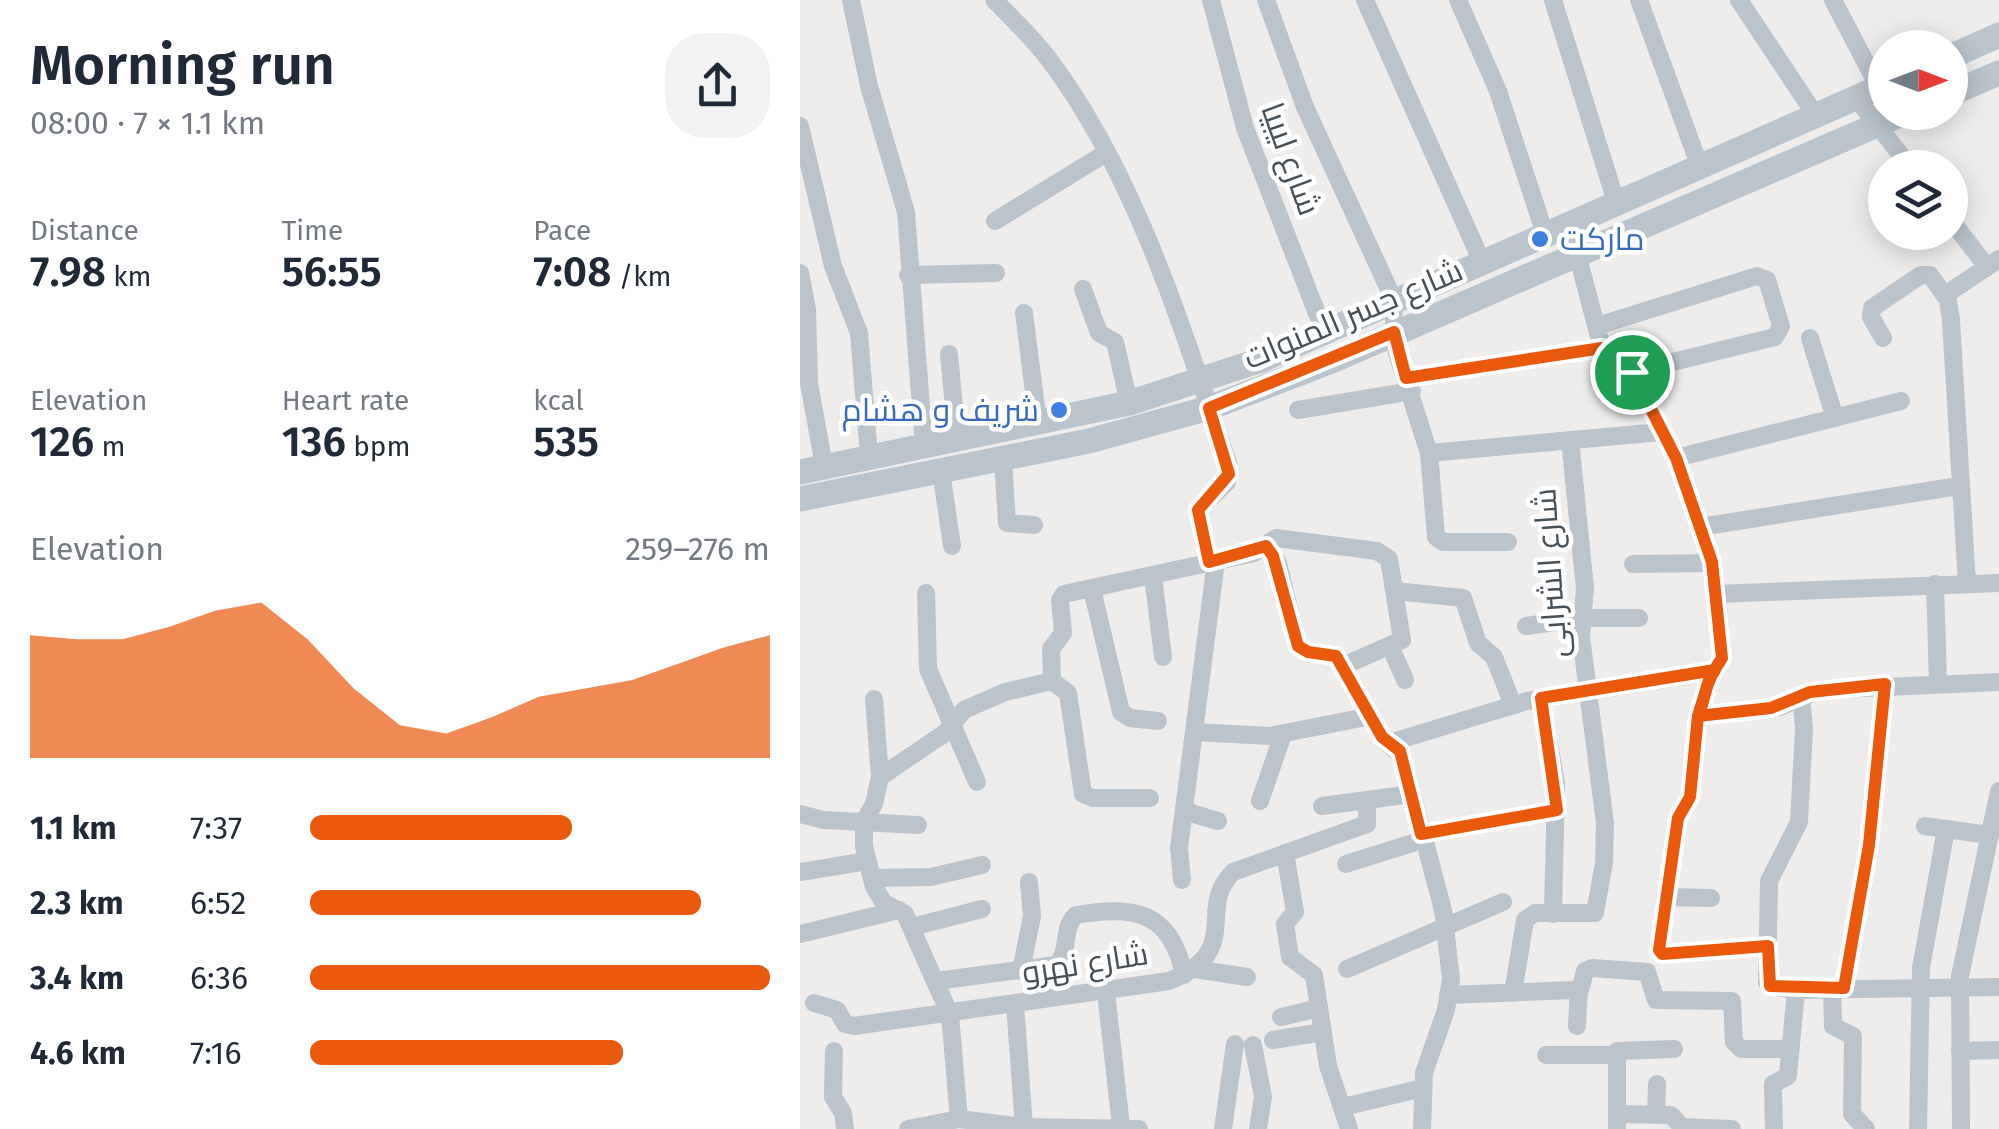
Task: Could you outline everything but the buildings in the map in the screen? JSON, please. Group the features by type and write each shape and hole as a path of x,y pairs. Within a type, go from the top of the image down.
{"street":[{"path":"851,0 870,86 906,212 924,446"},
{"path":"994,0 1049,59 1106,153 1147,244 1200,382 1229,474 1198,510 1212,562 1179,852 1182,880"},
{"name":"شارع ليبيا","path":"1211,0 1246,128 1325,334"},
{"path":"1266,0 1305,107 1393,302 1394,332 1429,453 1438,539 1508,542"},
{"path":"1365,0 1482,262"},
{"path":"1458,0 1498,91 1545,234"},
{"path":"1552,0 1616,202"},
{"path":"1639,0 1700,166"},
{"path":"1740,0 1816,116"},
{"path":"1834,0 1868,78"},
{"path":"1968,49 1999,35"},
{"path":"1968,86 1999,72"},
{"name":"شارع جسر المنوات","path":"812,469 1038,424 1200,382 1325,334 1868,92"},
{"path":"800,126 832,266 860,334 870,456"},
{"name":"شارع جسر المنوات","path":"800,499 1002,460 1130,431 1209,408 1868,129"},
{"path":"995,222 1106,153"},
{"path":"1569,223 1602,348 1610,361 1632,372 1676,458 1712,562 1717,594 1722,658 1698,716 1690,797 1678,818 1659,950 1662,954 1768,946"},
{"path":"1946,295 1993,263 1968,237"},
{"path":"908,276 996,273"},
{"path":"800,274 807,309 812,469"},
{"path":"1882,338 1871,317 1874,306 1924,274 1932,277 1946,295 1951,320 1967,584"},
{"path":"1597,326 1757,276 1767,280 1781,326 1775,337 1632,372"},
{"path":"1083,289 1099,334 1115,342 1129,403"},
{"path":"1024,314 1038,424"},
{"path":"1810,338 1834,418"},
{"path":"1298,410 1409,384 1602,348"},
{"path":"949,354 957,440"},
{"path":"1676,458 1901,401"},
{"path":"1429,453 1660,432"},
{"name":"شارع الشرابى","path":"1513,993 1525,920 1535,913 1588,916 1599,906 1605,823 1581,637 1585,588 1570,440"},
{"path":"1002,460 1006,523 1034,525"},
{"path":"941,471 952,546"},
{"path":"1700,527 1959,486"},
{"path":"1150,798 1093,798 1083,794 1068,694 1052,681 1051,649 1062,633 1060,600 1064,594 1212,562 1285,538 1381,552 1389,559 1404,637 1343,666"},
{"path":"1266,546 1281,573 1298,646 1308,652 1332,652 1343,666 1370,716 1389,743 1400,751 1412,794 1446,924 1448,995 1423,1088 1422,1129"},
{"path":"1633,564 1712,562"},
{"path":"1153,576 1164,657"},
{"path":"1717,594 1999,583"},
{"path":"1935,584 1938,683"},
{"path":"1092,588 1121,712 1127,718 1158,721"},
{"path":"1394,591 1463,598 1478,643 1494,658 1513,705"},
{"path":"926,593 928,669 977,782"},
{"path":"1526,626 1583,618 1638,618"},
{"path":"1390,646 1404,680"},
{"path":"1389,743 1541,698 1715,670"},
{"path":"880,777 941,736 958,714 1005,692 1052,681"},
{"path":"1698,716 1771,708 1801,695 1885,684 1999,682"},
{"path":"1866,1129 1852,1114 1853,1036 1832,1024 1869,845 1885,684"},
{"path":"1801,695 1804,730 1799,822 1769,882 1768,984 1796,990 1999,986"},
{"path":"1541,698 1557,810 1554,914"},
{"path":"874,699 880,777 874,804 864,820 870,870 884,903 899,910 912,927 950,1015 959,1119"},
{"path":"1194,732 1283,734 1370,716"},
{"path":"1260,801 1283,734"},
{"path":"1961,1129 1959,988 1992,859 1990,835 1999,791"},
{"path":"1322,806 1412,794"},
{"name":"شارع نهرو","path":"814,1003 840,1012 848,1026 1143,988 1189,972 1210,954 1228,878 1284,853 1367,824 1367,802"},
{"path":"1346,864 1422,837 1557,810"},
{"path":"1184,811 1218,821"},
{"path":"800,814 824,820 918,825"},
{"path":"1925,826 1990,835"},
{"path":"1918,1129 1920,988 1946,829"},
{"path":"1284,853 1294,912 1284,930 1290,957 1294,964 1310,970 1328,1066 1349,1129"},
{"path":"800,872 870,870 932,877 982,865"},
{"path":"1021,971 1032,916 1029,882"},
{"path":"1664,897 1711,898"},
{"path":"1347,969 1503,902"},
{"path":"912,927 982,909"},
{"path":"800,934 899,910"},
{"path":"936,981 1061,962 1070,921 1076,915 1139,912 1152,917 1168,934 1189,972 1247,976"},
{"path":"1577,1026 1585,972 1592,968 1647,972 1656,1000 1732,1001 1734,1042 1741,1049 1790,1049"},
{"path":"1448,995 1581,986"},
{"path":"1774,1129 1772,1084 1788,1076 1796,990"},
{"path":"908,1129 959,1119 1003,1127 1130,1128 1106,992"},
{"path":"1016,1004 1024,1126"},
{"path":"1281,1017 1319,1008"},
{"path":"1273,1040 1323,1032"},
{"path":"1222,1129 1244,1044 1263,1097 1258,1129"},
{"path":"1674,1049 1622,1048 1616,1055 1617,1122 1656,1114 1671,1115 1684,1128 1732,1129"},
{"path":"1960,1052 1999,1050"},
{"path":"834,1051 833,1097 843,1113 846,1129"},
{"path":"1546,1054 1616,1055"},
{"path":"1656,1114 1657,1084"},
{"path":"1343,1107 1423,1088"}],"place":[{"name":"ماركت","path":"1540,239"},
{"name":"شريف و هشام","path":"1059,410"}],"route":[{"path":"1632,372 1610,361 1602,348 1406,378 1394,332 1334,360 1209,408 1229,474 1198,510 1209,562 1254,553 1266,546 1281,573 1298,646 1308,652 1332,652 1339,658 1382,737 1400,751 1421,834 1557,810 1541,698 1715,670 1710,677 1700,710 1698,716 1771,708 1819,690 1885,684 1869,845 1844,988 1796,990 1770,986 1768,946 1662,954 1659,950 1666,880 1678,818 1690,797 1698,716 1710,677 1720,666 1722,658 1712,562 1676,458 1632,372"}]}
